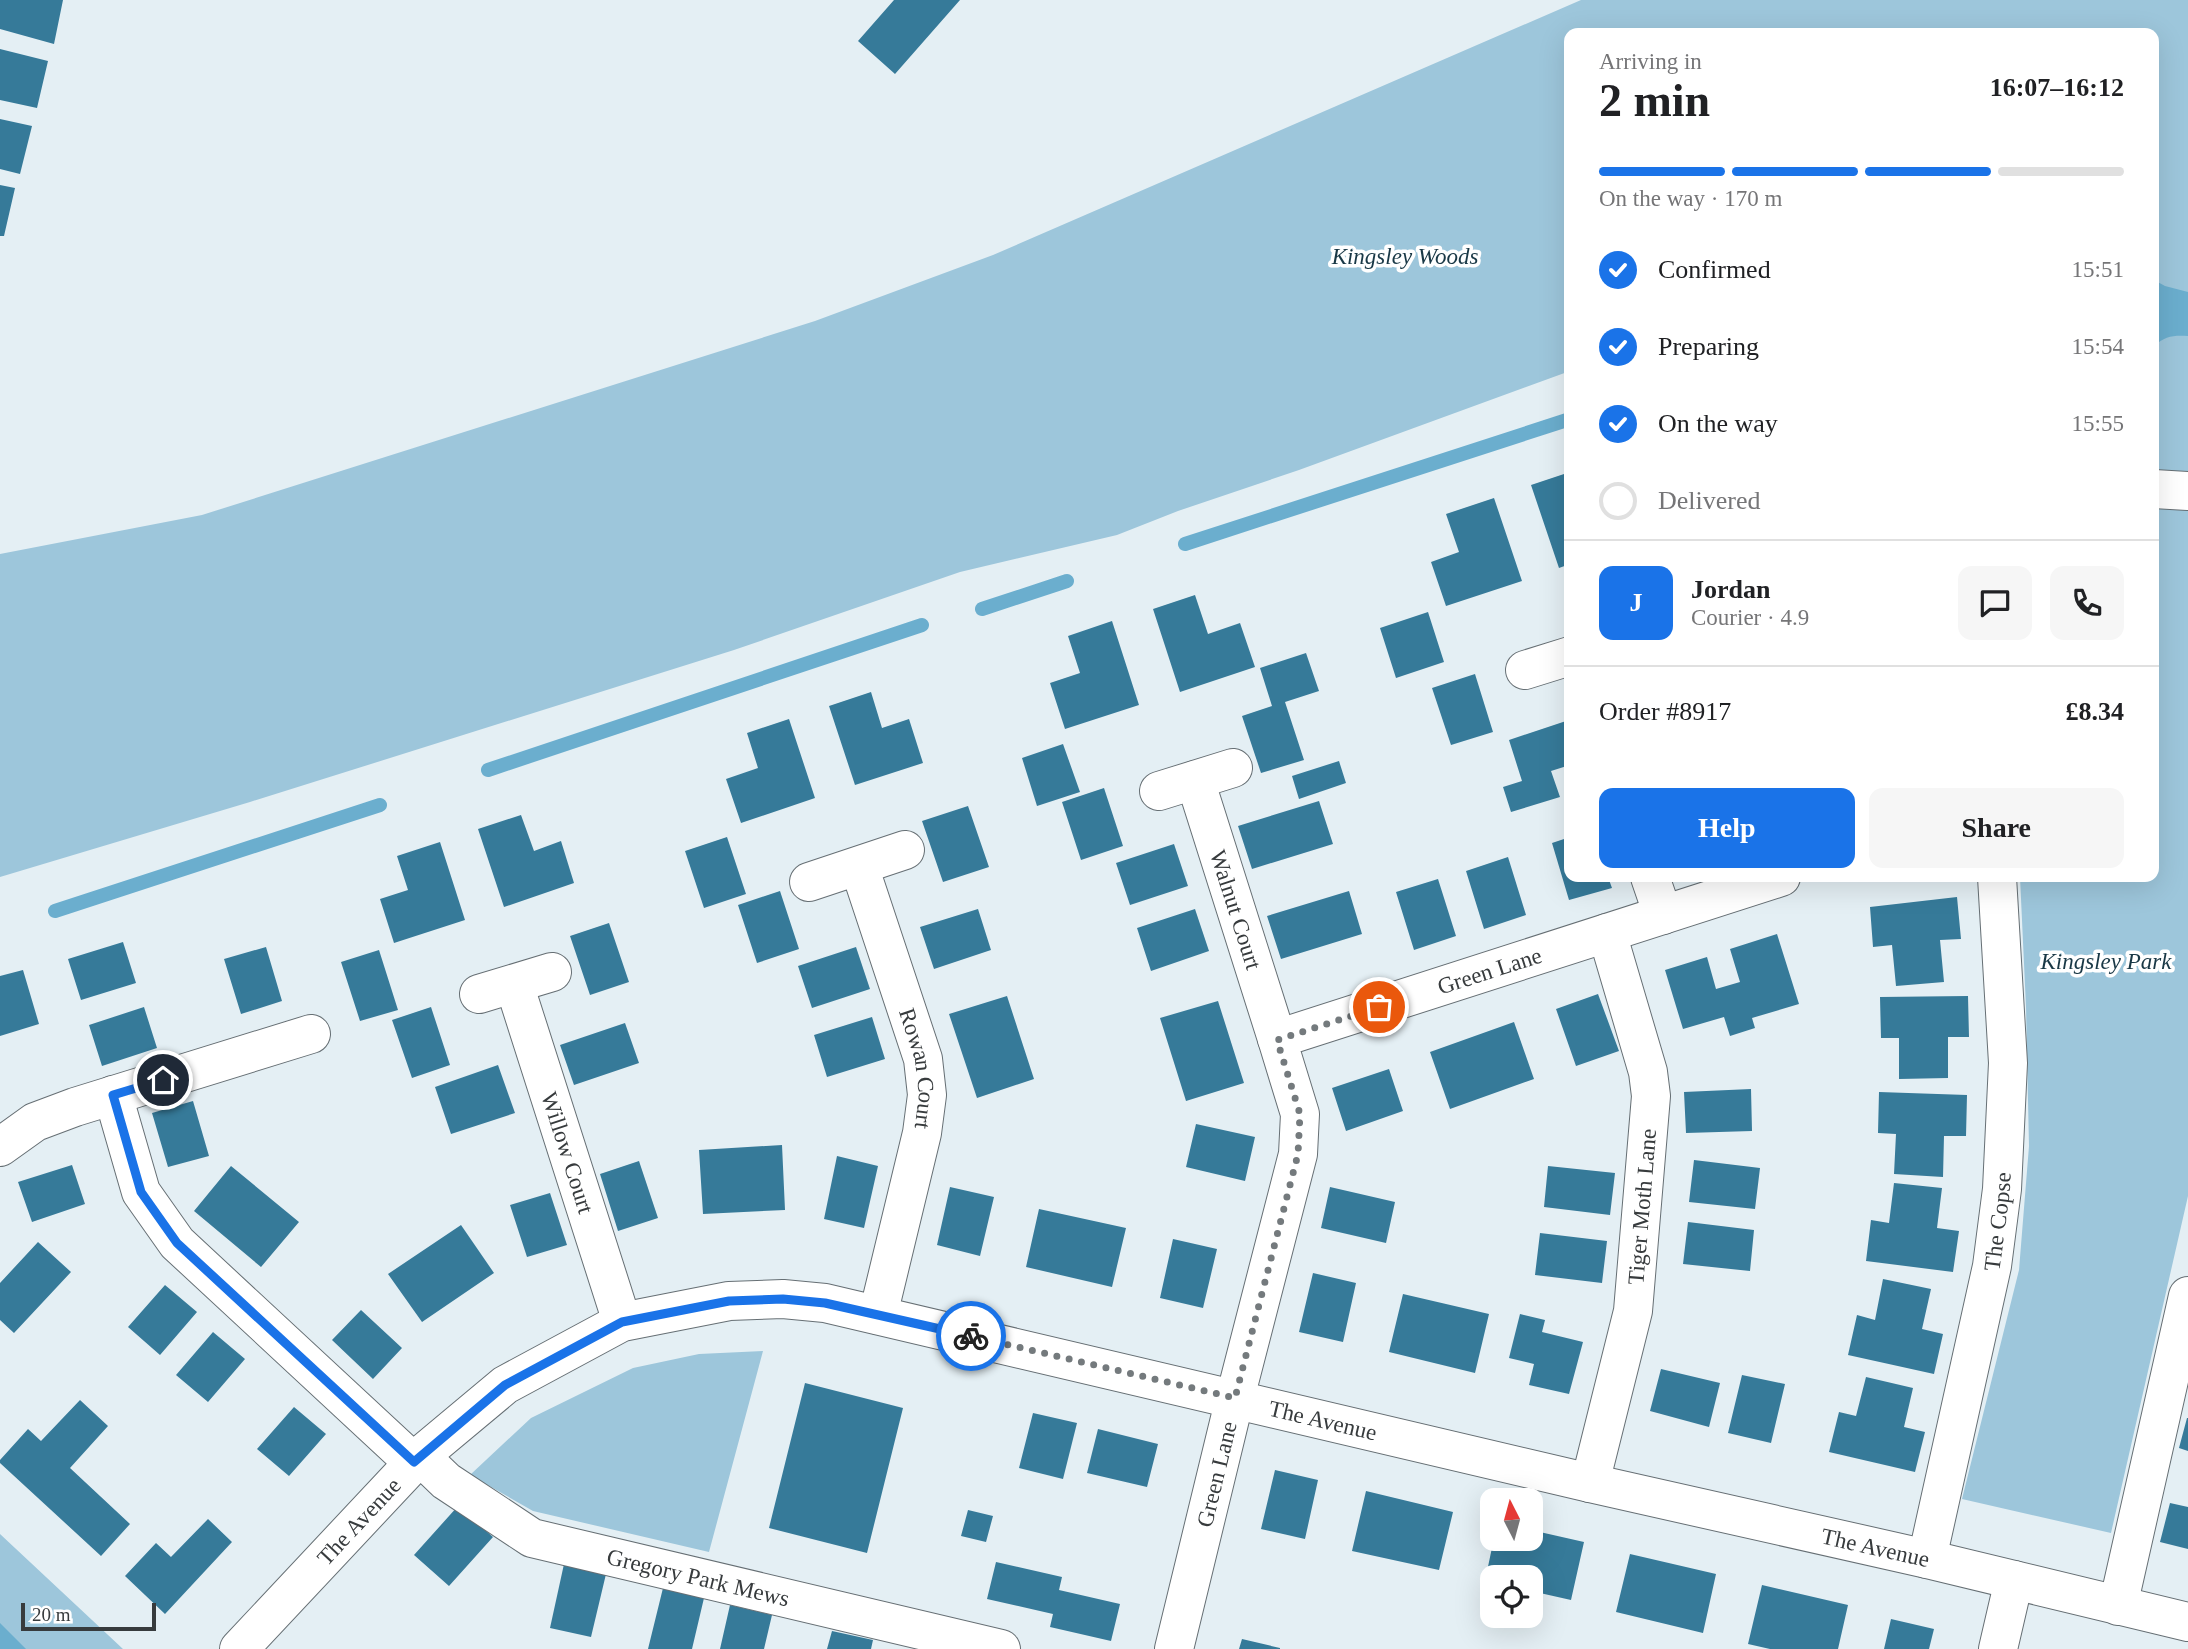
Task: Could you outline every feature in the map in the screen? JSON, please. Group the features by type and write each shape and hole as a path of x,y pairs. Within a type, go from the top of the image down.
{"street":[{"path":"2159,489 2188,491"},
{"path":"1525,670 1564,658"},
{"path":"1159,791 1233,768"},
{"name":"Walnut Court","path":"1195,779 1277,1040"},
{"path":"809,882 905,850"},
{"name":"Rowan Court","path":"859,866 923,1059 927,1095 922,1133 878,1315"},
{"path":"1652,882 1662,915"},
{"name":"Green Lane","path":"1174,1649 1298,1154 1300,1114 1277,1040 1765,882"},
{"name":"The Copse","path":"1927,1559 1992,1266 2002,1189 2008,1063 1997,882"},
{"name":"Tiger Moth Lane","path":"1590,1483 1633,1311 1651,1096 1648,1072 1607,933"},
{"name":"Willow Court","path":"552,972 497,989 622,1322"},
{"path":"0,1147 35,1122 113,1095 312,1034"},
{"name":"Gregory Park Mews","path":"113,1095 141,1192 177,1243 417,1459 532,1538 1001,1649"},
{"path":"2118,1606 2188,1296"},
{"name":"The Avenue","path":"239,1649 417,1459 505,1385 622,1322 729,1301 783,1299 825,1303 878,1315 2188,1622"},
{"path":"1998,1649 2014,1580"}],"green space":[{"name":"Kingsley Woods","path":"1581,0 2188,0 2188,475 2159,472 2159,28 1564,28 1564,373 1117,535 960,572 734,650 250,802 0,877 0,554 202,515 815,321 993,255"},
{"name":"Kingsley Park","path":"2159,506 2188,508 2188,1196 2111,1533 1962,1499 2019,1270 2029,1146 2020,882 2159,882"},
{"path":"763,1351 709,1552 533,1511 470,1475 531,1418 633,1368 699,1354"},
{"path":"0,1534 123,1649 0,1649"}],"shaded area":[{"path":"2159,283 2188,292 2188,336 2159,342"},
{"path":"0,1623 26,1649 0,1649"}],"building":[{"path":"0,0 63,0 54,44 0,29"},
{"path":"894,0 960,0 895,74 858,41"},
{"path":"0,49 48,61 37,108 0,100"},
{"path":"0,119 32,126 20,174 0,169"},
{"path":"0,185 15,188 4,236 0,236"},
{"path":"1564,474 1564,566 1559,568 1531,485"},
{"path":"1494,498 1522,581 1446,606 1431,562 1459,552 1446,514"},
{"path":"1195,595 1208,634 1240,623 1255,667 1180,692 1153,609"},
{"path":"1428,612 1444,662 1396,678 1380,628"},
{"path":"1112,621 1139,705 1065,729 1050,683 1080,673 1068,636"},
{"path":"1306,653 1319,691 1285,702 1304,760 1261,773 1242,716 1272,706 1260,668"},
{"path":"1475,674 1493,732 1451,745 1432,688"},
{"path":"871,692 882,728 909,719 923,763 855,785 829,706"},
{"path":"789,719 815,798 741,823 726,779 758,768 747,733"},
{"path":"1564,722 1564,767 1551,771 1560,797 1511,812 1503,787 1522,781 1509,740"},
{"path":"1063,744 1080,792 1037,806 1022,758"},
{"path":"1339,761 1346,783 1299,799 1292,776"},
{"path":"1104,788 1123,846 1081,860 1062,802"},
{"path":"1319,801 1333,844 1252,869 1238,826"},
{"path":"968,806 989,867 943,882 922,821"},
{"path":"521,815 534,851 561,841 574,883 504,907 478,829"},
{"path":"727,837 746,894 704,908 685,851"},
{"path":"1564,839 1564,882 1610,882 1612,888 1569,900 1552,843"},
{"path":"440,842 465,920 394,943 380,899 408,890 397,856"},
{"path":"1174,844 1188,886 1130,905 1116,863"},
{"path":"1508,857 1526,915 1484,929 1466,871"},
{"path":"1438,879 1456,936 1414,950 1396,892"},
{"path":"780,891 799,949 757,963 738,905"},
{"path":"1349,891 1362,934 1281,959 1267,916"},
{"path":"1957,897 1961,939 1940,940 1944,982 1896,986 1892,945 1873,947 1870,907"},
{"path":"978,909 991,950 934,969 920,927"},
{"path":"1195,909 1209,951 1151,971 1137,928"},
{"path":"609,923 629,982 590,995 570,936"},
{"path":"1777,934 1799,1004 1752,1018 1755,1028 1730,1036 1724,1017 1683,1029 1665,970 1707,957 1716,989 1740,982 1730,949"},
{"path":"123,942 136,983 81,1000 68,959"},
{"path":"266,947 282,1001 241,1014 224,959"},
{"path":"856,947 870,989 812,1008 798,966"},
{"path":"379,950 398,1010 360,1021 341,962"},
{"path":"23,970 39,1024 0,1036 0,976"},
{"path":"1598,994 1619,1051 1576,1066 1556,1009"},
{"path":"1007,996 1034,1079 977,1098 949,1014"},
{"path":"1968,996 1969,1037 1948,1037 1948,1078 1899,1079 1899,1038 1881,1038 1880,997"},
{"path":"1218,1001 1244,1083 1186,1101 1160,1018"},
{"path":"144,1007 157,1048 102,1066 89,1025"},
{"path":"431,1007 450,1065 412,1078 392,1020"},
{"path":"872,1017 885,1059 827,1077 814,1035"},
{"path":"1514,1022 1534,1079 1450,1109 1430,1052"},
{"path":"625,1023 639,1063 574,1085 560,1045"},
{"path":"498,1065 515,1113 451,1134 435,1087"},
{"path":"1389,1069 1403,1111 1346,1131 1332,1088"},
{"path":"1751,1089 1752,1131 1686,1133 1684,1092"},
{"path":"1879,1092 1967,1095 1966,1136 1944,1136 1943,1177 1894,1174 1896,1134 1878,1133"},
{"path":"193,1101 209,1156 168,1167 152,1113"},
{"path":"1196,1124 1255,1137 1245,1181 1186,1167"},
{"path":"782,1145 785,1210 703,1214 699,1150"},
{"path":"837,1156 878,1166 864,1228 824,1219"},
{"path":"1694,1160 1760,1168 1755,1209 1689,1202"},
{"path":"639,1161 658,1218 618,1231 600,1174"},
{"path":"72,1165 85,1204 32,1222 18,1182"},
{"path":"231,1166 299,1222 261,1267 194,1211"},
{"path":"1548,1166 1615,1173 1610,1215 1544,1207"},
{"path":"1894,1183 1942,1188 1937,1228 1959,1231 1953,1272 1866,1261 1871,1220 1889,1223"},
{"path":"950,1187 994,1197 980,1256 937,1245"},
{"path":"1330,1187 1395,1202 1386,1243 1321,1228"},
{"path":"550,1193 567,1245 527,1257 510,1205"},
{"path":"1039,1209 1126,1228 1112,1287 1026,1267"},
{"path":"1688,1222 1754,1230 1750,1271 1683,1264"},
{"path":"461,1225 494,1273 422,1322 388,1274"},
{"path":"1540,1233 1607,1241 1602,1283 1535,1275"},
{"path":"1173,1239 1217,1249 1203,1308 1160,1298"},
{"path":"38,1242 71,1272 14,1333 0,1320 0,1283"},
{"path":"1313,1273 1356,1283 1343,1342 1299,1332"},
{"path":"1883,1279 1931,1289 1922,1329 1943,1334 1934,1374 1848,1355 1857,1315 1875,1320"},
{"path":"165,1285 197,1312 160,1355 128,1327"},
{"path":"1403,1294 1489,1314 1475,1373 1389,1352"},
{"path":"361,1310 402,1348 373,1379 332,1340"},
{"path":"1520,1314 1545,1320 1542,1332 1583,1342 1569,1394 1529,1385 1534,1364 1509,1358"},
{"path":"213,1332 245,1359 208,1402 176,1375"},
{"path":"1661,1369 1720,1383 1709,1427 1650,1411"},
{"path":"1742,1375 1785,1384 1771,1443 1728,1433"},
{"path":"1866,1377 1913,1388 1904,1427 1925,1432 1915,1472 1829,1452 1839,1412 1856,1416"},
{"path":"805,1383 903,1408 867,1553 769,1528"},
{"path":"80,1400 108,1426 70,1468 130,1524 101,1556 0,1463 28,1429 41,1441"},
{"path":"294,1407 326,1434 289,1476 257,1449"},
{"path":"1033,1413 1077,1423 1063,1479 1019,1468"},
{"path":"2188,1418 2188,1451 2179,1448"},
{"path":"1098,1429 1158,1444 1147,1487 1087,1473"},
{"path":"1275,1470 1318,1480 1305,1539 1261,1529"},
{"path":"1366,1491 1453,1512 1439,1570 1352,1551"},
{"path":"2170,1503 2188,1507 2188,1549 2160,1542"},
{"path":"458,1506 493,1537 449,1586 414,1555"},
{"path":"968,1510 993,1516 986,1542 961,1536"},
{"path":"208,1519 232,1542 165,1614 125,1576 156,1543 171,1557"},
{"path":"1544,1533 1584,1542 1571,1600 1543,1594 1543,1565 1488,1565 1491,1551 1543,1551"},
{"path":"1630,1554 1716,1574 1703,1633 1616,1612"},
{"path":"996,1562 1062,1577 1059,1590 1120,1604 1111,1641 1050,1627 1053,1614 987,1599"},
{"path":"564,1564 606,1574 591,1637 550,1628"},
{"path":"1762,1585 1848,1605 1838,1649 1770,1649 1748,1644"},
{"path":"663,1588 704,1598 692,1649 648,1649"},
{"path":"730,1605 772,1615 764,1649 720,1649"},
{"path":"1891,1619 1934,1629 1929,1649 1884,1649"},
{"path":"832,1631 873,1640 871,1649 827,1649"},
{"path":"1242,1639 1280,1648 1280,1649 1239,1649"}],"waterway":[{"path":"1185,544 1564,421"},
{"path":"982,609 1067,581"},
{"path":"488,770 922,625"},
{"path":"55,911 380,805"}],"way so far":[{"path":"971,1336 1235,1398 1298,1154 1300,1114 1277,1040 1379,1007"}],"route":[{"path":"163,1080 113,1095 141,1192 177,1243 414,1462 505,1385 622,1322 729,1301 783,1299 825,1303 971,1336"}]}
